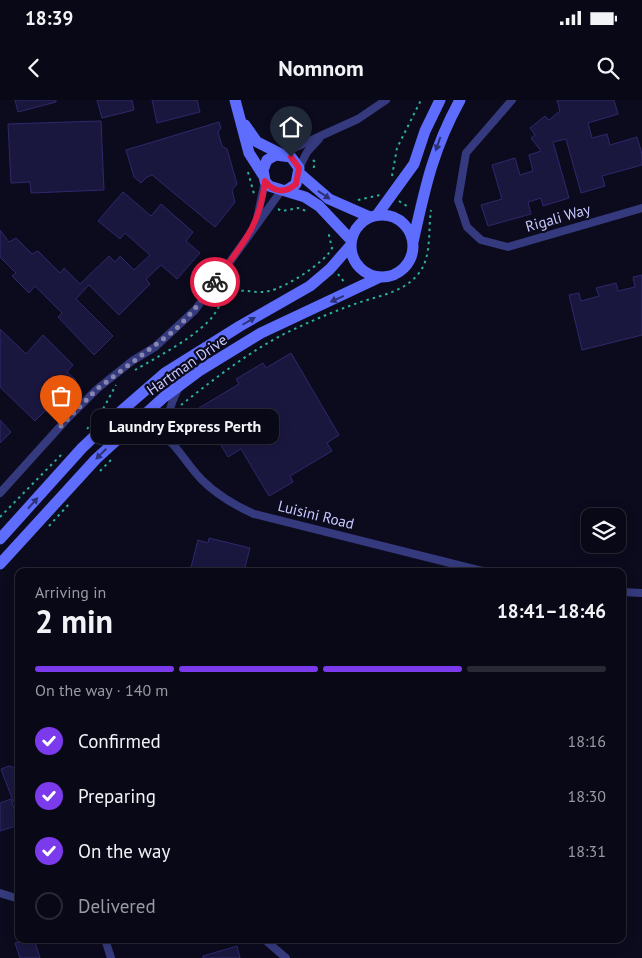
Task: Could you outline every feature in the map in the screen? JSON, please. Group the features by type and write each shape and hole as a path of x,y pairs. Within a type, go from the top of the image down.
{"main road":[{"path":"235,100 253,160 269,186 284,190 319,206 351,243 354,261 359,267 373,276 380,277 395,274 407,264 413,243 425,215 430,167 442,132 460,100"},
{"path":"351,243 361,222 373,216 392,195 414,164 425,131 440,100"},
{"path":"240,118 252,137 264,148 287,152 294,160 299,171 329,199 373,216 397,218 405,224 413,243"},
{"path":"264,178 267,160 287,152"},
{"path":"284,190 296,184 299,171"},
{"name":"Hartman Drive","path":"0,539 82,448 166,372 240,326 310,286 328,263 351,243"},
{"name":"Hartman Drive","path":"0,564 130,426 181,384 261,333 380,277"}],"street":[{"path":"287,152 358,119 386,100"},
{"name":"Rigali Way","path":"512,100 466,153 458,200 467,226 480,240 508,246 642,208"},
{"path":"299,171 311,146 322,136"},
{"path":"255,225 263,200 264,178"},
{"path":"0,493 66,420 97,389 175,330 194,310 255,225 284,190"},
{"path":"170,440 167,420 169,406 181,384"},
{"name":"Luisini Road","path":"130,426 146,427 170,440 201,479 227,502 254,514 470,568"},
{"path":"626,592 642,593"},
{"path":"0,893 15,898"},
{"path":"106,943 111,958"},
{"path":"269,943 286,958"}],"path":[{"path":"390,181 397,148 421,100"},
{"path":"264,148 268,143 276,145 288,141 287,152"},
{"path":"305,156 315,162 313,171"},
{"path":"253,160 247,167 254,196 263,200"},
{"path":"351,201 366,200 379,195 385,189 425,215"},
{"path":"271,205 282,211 298,208 316,217"},
{"path":"177,407 219,376 287,333 352,305 399,290 409,284 421,272 427,255 425,215 431,209"},
{"path":"131,372 169,350 208,322 224,296 232,291 240,289 269,291 328,263 332,248 330,234 325,227"},
{"path":"328,263 347,286 352,305"},
{"path":"87,429 103,410 115,385 121,381"},
{"path":"0,517 67,449"},
{"path":"98,473 116,455"},
{"path":"44,529 74,499"}],"building":[{"path":"15,100 56,100 56,102 18,112"},
{"path":"97,100 132,100 134,110 102,118"},
{"path":"152,100 197,100 200,112 157,123"},
{"path":"557,100 614,100 618,114 588,123 592,138 607,134 610,145 637,137 642,154 642,165 602,176 605,186 581,193 566,139 553,142 569,198 543,206 541,198 528,202 531,214 488,226 481,205 502,199 492,165 515,158 520,175 533,171 529,155 541,151 531,138 535,135 530,128 545,116 549,120 560,111"},
{"path":"101,121 104,190 31,193 30,182 11,183 8,124"},
{"path":"219,122 221,128 218,132 222,146 227,149 237,184 232,190 235,202 215,227 152,175 141,183 134,177 126,150"},
{"path":"123,192 151,216 161,204 193,232 186,241 200,253 177,279 161,265 146,279 150,284 119,315 89,285 76,299 113,336 94,355 58,317 62,313 35,286 29,293 12,276 16,273 0,257 0,230 9,242 16,238 32,254 38,251 60,273 64,268 80,284 109,256 115,262 120,256 134,270 150,255 125,233 120,239 98,221"},
{"path":"642,275 642,335 582,350 569,295 579,293 581,301 599,296 596,288 616,283 618,291 635,287 633,277"},
{"path":"0,329 26,354 43,335 73,365 67,372 76,380 59,398 51,390 41,400 48,408 35,421 0,387"},
{"path":"291,353 339,435 327,443 332,451 290,476 293,482 269,496 241,449 228,457 199,408 239,384 236,379 263,363 266,368"},
{"path":"0,420 11,432 0,443"},
{"path":"209,538 250,548 245,568 191,568 198,540 208,543"},
{"path":"9,766 15,768 15,802 13,801 1,769"},
{"path":"11,799 15,812 15,826 0,831 0,803"},
{"path":"15,943 35,943 40,958 20,958"},
{"path":"237,946 240,958 203,958 203,956"}],"way so far":[{"path":"61,426 97,389 175,330 194,310 215,282"}],"place":[{"name":"Laundry Express Perth","path":"61,426"}],"route":[{"path":"215,282 255,225 262,206 265,181 274,190 280,191 292,188 296,184 299,168 291,157"}]}
